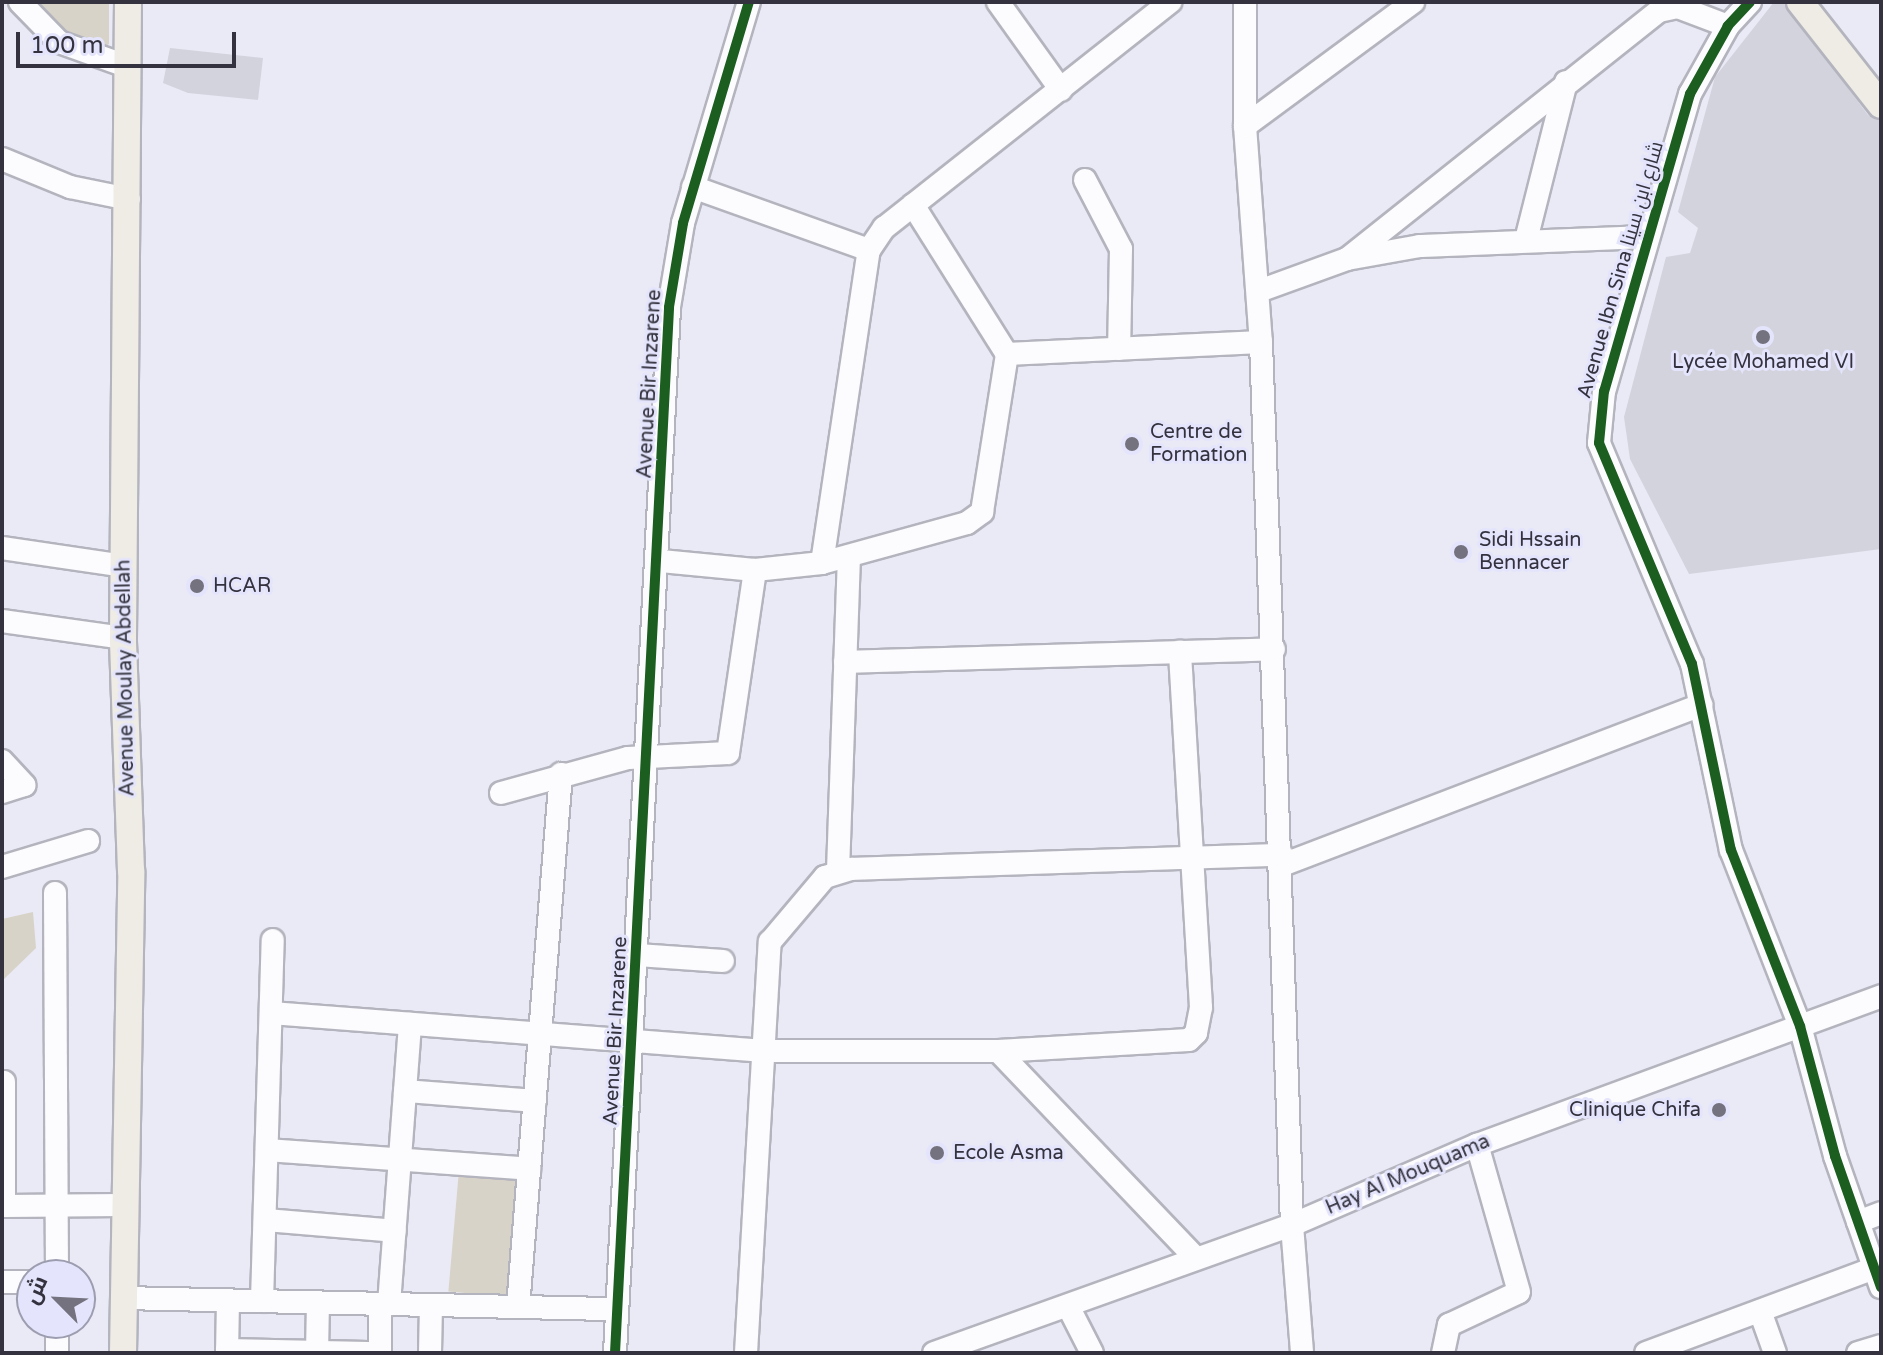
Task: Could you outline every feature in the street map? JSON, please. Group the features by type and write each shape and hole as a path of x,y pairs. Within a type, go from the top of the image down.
{"main road":[{"name":"Avenue Moulay Abdellah","path":"123,1353 123,1205 131,871 123,638 129,199 128,2"},
{"path":"1800,2 1880,103"}],"street":[{"path":"20,2 59,42 129,67"},
{"name":"Avenue Bir Inzarene","path":"615,1353 661,561 669,307 693,187 749,2"},
{"path":"998,2 1061,90"},
{"path":"822,563 869,250 913,205 1170,2"},
{"path":"1245,2 1245,126 1259,291 1282,860 1292,1225 1302,1353"},
{"path":"1245,126 1387,10 1413,2"},
{"name":"Avenue Ibn Sina شارع ابن سينا","path":"1750,2 1728,26 1690,94 1604,391 1599,443 1678,630 1702,705 1731,850 1800,1026 1877,1278"},
{"path":"1347,259 1566,82 1667,7 1728,26"},
{"path":"1526,240 1566,82"},
{"path":"2,159 70,187 129,199"},
{"path":"1085,180 1121,249 1119,349"},
{"path":"693,187 869,250"},
{"path":"1414,204 1420,246"},
{"path":"661,561 755,570 822,563 967,523 982,512 1007,354 913,205"},
{"path":"1259,291 1347,259 1420,246 1648,237"},
{"path":"1007,354 1261,342"},
{"path":"2,548 124,566"},
{"path":"838,871 849,556"},
{"path":"501,793 561,774 650,758 728,753 755,570"},
{"path":"2,621 123,638"},
{"path":"845,662 1274,649"},
{"path":"271,1013 765,1051 998,1051 1189,1040 1201,1007 1180,652"},
{"path":"746,1353 770,942 825,877 838,871 1193,858 1282,860 1702,705"},
{"path":"2,761 24,785 2,792"},
{"path":"518,1307 561,774"},
{"path":"2,867 88,841"},
{"path":"55,893 57,1259"},
{"path":"262,1301 273,940"},
{"path":"638,955 723,961"},
{"name":"Hay Al Mouquama","path":"934,1353 1195,1257 1292,1225 1477,1145 1881,996"},
{"path":"380,1353 395,1231 410,1024"},
{"path":"998,1051 1195,1257"},
{"path":"4,1082 4,1206 123,1205"},
{"path":"405,1091 535,1101"},
{"path":"1443,1353 1449,1325 1519,1292 1477,1145"},
{"path":"267,1150 529,1169"},
{"path":"1858,1222 1881,1213"},
{"path":"265,1220 395,1231"},
{"path":"1646,1353 1760,1311 1877,1278"},
{"path":"123,1298 617,1309"},
{"path":"228,1300 227,1351 368,1353"},
{"path":"317,1352 318,1302"},
{"path":"430,1353 431,1305"},
{"path":"1068,1306 1092,1353"},
{"path":"1760,1311 1775,1353"},
{"path":"983,1335 998,1353"},
{"path":"1858,1353 1881,1346"}],"shaded area":[{"path":"32,2 109,2 109,44 101,50 63,31"},
{"path":"33,912 36,948 2,981 2,919"},
{"path":"459,1170 521,1175 510,1297 448,1292"}],"building":[{"name":"Lycée Mohamed VI","path":"1774,2 1784,2 1868,115 1881,121 1881,549 1689,574 1630,459 1624,417 1666,257 1690,253 1698,228 1678,212 1715,77"},
{"path":"170,48 263,58 258,100 188,93 163,83"}],"cycle path":[{"path":"615,1353 669,307 683,223 749,2"},
{"path":"1750,2 1728,26 1690,94 1604,391 1599,443 1692,664 1731,850 1800,1026 1835,1156 1881,1287"}],"place":[{"name":"Lycée Mohamed VI","path":"1763,337"},
{"name":"Centre de Formation","path":"1132,444"},
{"name":"Sidi Hssain Bennacer","path":"1461,552"},
{"name":"HCAR","path":"197,586"},
{"name":"Clinique Chifa","path":"1719,1110"},
{"name":"Ecole Asma","path":"937,1153"}]}
